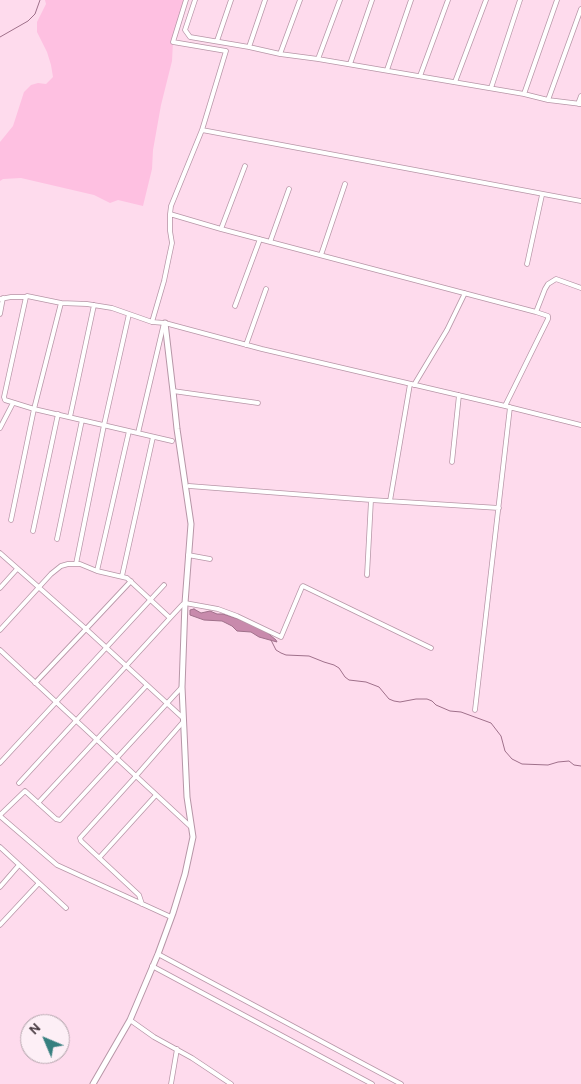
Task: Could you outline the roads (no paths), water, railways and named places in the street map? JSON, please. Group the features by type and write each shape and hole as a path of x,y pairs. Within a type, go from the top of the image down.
{"street":[{"path":"152,322 164,281 172,243 170,231 171,206 202,130 226,52 173,42 186,0"},
{"path":"195,0 185,30 190,37 280,54 491,88 548,100 579,104 581,96"},
{"path":"216,41 231,0"},
{"path":"249,47 265,0"},
{"path":"280,54 300,0"},
{"path":"318,59 340,0"},
{"path":"350,64 372,0"},
{"path":"387,70 411,0"},
{"path":"420,76 448,0"},
{"path":"455,82 486,0"},
{"path":"491,88 520,0"},
{"path":"524,94 555,0"},
{"path":"548,100 581,9"},
{"path":"202,130 581,201"},
{"path":"221,229 245,166"},
{"path":"321,255 345,184"},
{"path":"270,242 289,189"},
{"path":"527,264 542,194"},
{"path":"170,214 548,316 507,406 499,508 475,710"},
{"path":"234,306 260,239"},
{"path":"536,312 548,284 556,279 581,288"},
{"path":"246,345 266,289"},
{"path":"390,501 412,385 447,330 465,293"},
{"path":"0,314 2,299 11,297 26,298 27,296 61,303 112,308 152,322 164,323 246,345 581,424"},
{"path":"26,298 4,397 5,400 13,404 172,441"},
{"path":"11,520 34,409 61,303"},
{"path":"70,417 94,305"},
{"path":"76,564 104,426 130,314"},
{"path":"93,1084 130,1020 158,954 185,874 192,837 187,797 182,687 185,603 191,524 164,323"},
{"path":"138,433 164,323"},
{"path":"173,391 258,403"},
{"path":"452,462 459,395"},
{"path":"0,428 13,404"},
{"path":"34,531 58,414"},
{"path":"57,539 82,420"},
{"path":"97,571 130,431"},
{"path":"122,576 154,436"},
{"path":"189,486 499,508"},
{"path":"367,575 371,500"},
{"path":"0,553 126,665 183,720"},
{"path":"188,555 210,560"},
{"path":"0,630 51,574 61,566 76,564 128,578 170,618"},
{"path":"0,588 17,569"},
{"path":"35,683 131,581"},
{"path":"0,762 164,585"},
{"path":"19,783 185,603 218,609 281,637 303,586 432,648"},
{"path":"0,650 192,827"},
{"path":"38,803 147,685"},
{"path":"171,917 56,865 0,816 25,792 56,819 60,820 182,687"},
{"path":"142,904 139,895 80,838 183,720"},
{"path":"100,858 156,795"},
{"path":"0,847 66,908"},
{"path":"0,886 19,866"},
{"path":"0,925 39,883"},
{"path":"158,954 402,1084"},
{"path":"152,966 372,1084"},
{"path":"130,1020 154,1038 176,1049 231,1084"},
{"path":"171,1084 176,1049"}],"waterway":[{"path":"0,37 28,21 35,14 40,0"},
{"path":"271,640 276,650 281,653 309,656 334,665 349,680 366,682 379,687 389,699 394,701 427,699 450,711 461,712 491,723 501,736 505,751 512,759 522,764 548,765 569,761 574,765 581,766"}]}
